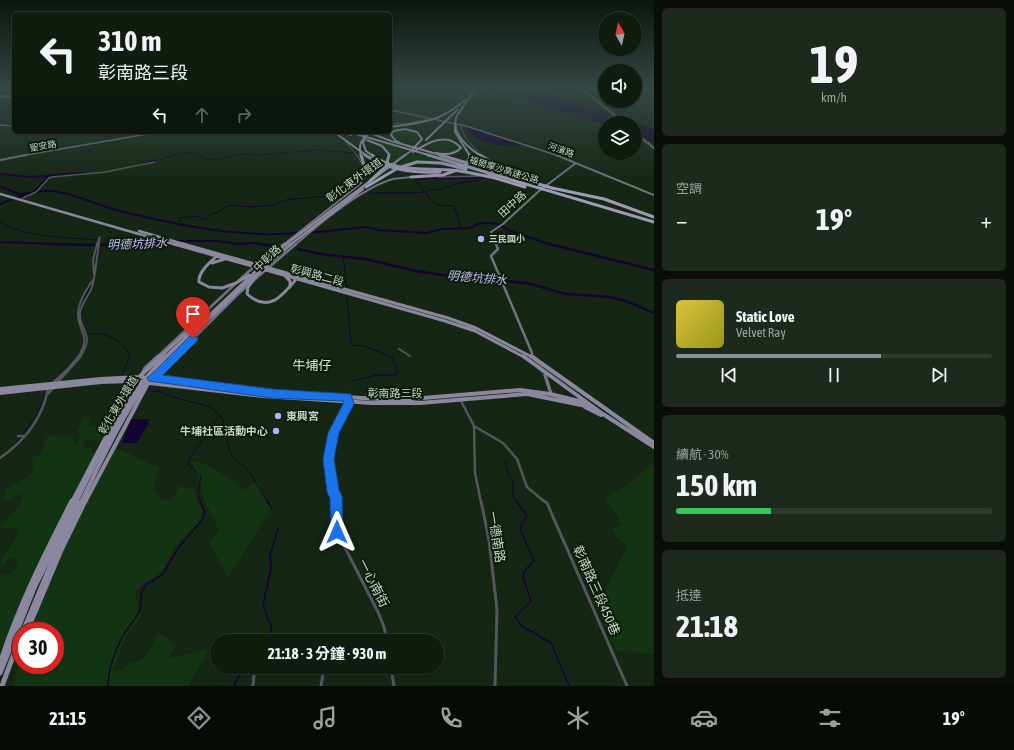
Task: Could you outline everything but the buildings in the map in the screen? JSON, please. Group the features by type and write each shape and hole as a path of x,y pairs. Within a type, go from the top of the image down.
{"highway":[{"path":"392,125 422,122 432,119"},
{"path":"412,152 452,119"},
{"path":"456,119 458,134 467,144 485,159 514,175 552,188"},
{"path":"411,177 443,175 454,171 468,162 470,153 455,132 457,124"},
{"path":"392,133 393,131 405,128 420,134 422,139 412,152"},
{"path":"337,134 379,164 408,171 446,171 462,165 470,153"},
{"path":"348,134 378,144 385,148 389,154 390,158 388,164 370,181"},
{"name":"福爾摩沙高速公路","path":"356,134 654,222"},
{"name":"福爾摩沙高速公路","path":"362,134 654,222"},
{"path":"366,172 359,148 362,138 367,134"},
{"path":"368,134 363,143 366,151 377,158 399,166 458,171 498,179"},
{"path":"376,134 426,151 552,188 609,200 654,217"},
{"path":"392,134 394,140 407,145"},
{"path":"412,152 430,142 446,140 457,143 461,149 457,152 448,154 426,151"},
{"path":"364,188 398,168 417,162 441,163 654,222"}],"main road":[{"name":"彰化東外環道","path":"26,622 57,550 105,454 138,395 164,362 271,257 311,224 364,188 370,181 412,152"},
{"name":"彰化東外環道","path":"135,381 183,336 220,307 298,237 412,152"},
{"name":"彰興路二段","path":"0,192 15,198 23,198 256,266"},
{"name":"彰興路二段","path":"0,192 218,255 226,259 448,318 476,328 532,353 590,402"},
{"path":"218,255 200,275 200,281 204,286 212,289 222,288 236,283 271,257"},
{"path":"210,264 226,259"},
{"name":"彰興路二段","path":"268,269 475,331 518,352 590,402"},
{"path":"260,271 249,284 248,294 252,299 261,302 272,302 281,297 298,277"},
{"path":"284,275 290,281 290,288"},
{"name":"彰化東外環道","path":"27,622 96,479 148,382 220,307"},
{"name":"彰南路三段","path":"53,385 58,383 140,377 272,393 412,403 458,397 526,394 564,397 584,404 590,402 654,442"},
{"path":"0,664 11,629 48,547 135,381"},
{"name":"彰南路三段","path":"53,385 135,381 263,396 348,399"},
{"path":"0,393 48,388 53,385"},
{"path":"0,389 53,385"},
{"path":"564,397 567,396 568,391 565,386"},
{"name":"彰南路三段","path":"551,396 578,405 592,407 654,447"},
{"path":"590,402 592,407"},
{"path":"578,405 616,423"},
{"name":"彰化東外環道","path":"0,672 12,650"},
{"path":"2,686 12,659"},
{"path":"2,686 12,664"}],"street":[{"path":"392,125 426,119"},
{"name":"河濱路","path":"436,119 515,140 576,163 654,196"},
{"path":"411,177 477,176 487,175 494,170 495,166 492,162 481,154 467,140 457,124"},
{"path":"0,125 12,126"},
{"name":"聖安路","path":"0,160 148,134"},
{"path":"336,134 353,150 366,172"},
{"path":"23,198 36,192 49,178 52,177 105,172 155,162"},
{"name":"田中路","path":"532,353 491,256 498,249 491,230 501,225 539,191 576,163"},
{"name":"中彰路","path":"140,377 146,368 256,266 360,184 364,179 366,172"},
{"name":"中彰路","path":"152,378 158,374 238,294 312,230 350,202 377,185 394,179 411,177"},
{"path":"58,383 77,362 86,346 88,338 80,314 96,271 95,261 98,243"},
{"path":"47,395 53,385 74,363 83,346 85,335 78,316 80,304 93,280"},
{"path":"211,308 220,313"},
{"path":"202,316 212,320"},
{"path":"399,349 410,356"},
{"path":"544,375 551,396"},
{"path":"0,458 10,452 41,414 48,388"},
{"name":"一德南路","path":"458,397 474,426 475,473 489,540 497,610 495,686"},
{"name":"一心南街","path":"348,399 348,404 334,433 328,459 333,492 336,496 337,532 378,612 386,634"},
{"name":"彰南路三段450巷","path":"474,426 503,443 517,460 527,487 547,503 628,686"},
{"path":"18,436 24,436"},
{"path":"253,686 254,674"},
{"path":"321,686 323,674"},
{"path":"392,674 394,686"}],"green space":[{"path":"401,129 414,131 421,138 415,142 404,142 393,138 393,132"},
{"path":"376,141 408,151 391,163 388,151"},
{"path":"445,141 455,143 460,149 453,153 438,152 431,149 429,145"},
{"path":"413,153 450,164 399,164"},
{"path":"86,416 92,418 87,426 107,428 99,441 86,440 82,447 92,448 91,451 95,453 68,505 17,622 12,622 12,633 0,660 0,572 3,576 5,574 9,575 15,569 18,562 15,558 8,559 4,566 0,568 3,556 16,537 17,527 2,529 0,525 13,512 23,497 18,494 12,499 4,502 6,489 33,472 33,458 41,453 48,435 72,437 74,440 73,443 78,442 81,432 77,432 82,419"},
{"path":"115,447 159,468 153,489 160,499 172,500 180,486 195,490 197,502 202,510 200,522 175,546 163,571 135,590 141,617 125,638 113,671 123,670 129,663 136,662 145,657 158,632 176,644 169,658 207,649 206,655 188,686 13,686 16,674 64,674 64,622 34,622 76,521"},
{"path":"191,461 213,468 246,490 257,481 271,510 228,577 209,543 219,530 203,496 197,473"},
{"path":"651,464 654,467 654,654 617,651 596,607 628,546 617,538 611,527 621,526 618,517 604,498 628,485"}],"shaded area":[{"path":"586,119 598,119 598,123"},
{"path":"642,125 654,129 654,143 642,137"},
{"path":"466,128 471,128 523,145 501,146 492,144 476,137"},
{"path":"131,419 150,419 137,443 122,443"}],"waterway":[{"path":"647,119 654,122"},
{"path":"155,161 185,153 197,154 203,157 203,159 216,160 242,154 258,155 317,150 354,153"},
{"path":"145,163 155,161"},
{"path":"0,174 29,177 83,173"},
{"path":"0,204 35,191 48,176"},
{"path":"416,179 474,178"},
{"path":"426,193 432,189 439,190 460,183 478,180 474,178"},
{"path":"474,178 486,178"},
{"path":"415,179 431,200 438,205 454,206 461,228"},
{"path":"0,186 18,194 28,193"},
{"path":"33,192 52,191 63,193 124,212 211,230 254,234 299,233"},
{"path":"370,193 424,192"},
{"path":"180,221 180,218 200,216 200,219 205,219 212,214 221,211 225,207 233,205 249,207 275,205 285,200 325,196 336,198 342,197"},
{"path":"0,222 34,234 97,240"},
{"path":"308,233 367,227 378,230 426,233 443,229 470,228 480,223 499,224 513,232 549,244"},
{"name":"明德坑排水","path":"177,241 218,241 238,244"},
{"name":"明德坑排水","path":"0,242 62,244"},
{"name":"明德坑排水","path":"122,244 164,242"},
{"name":"明德坑排水","path":"238,244 255,243 263,245"},
{"name":"明德坑排水","path":"49,244 62,244"},
{"name":"明德坑排水","path":"62,244 122,244"},
{"name":"明德坑排水","path":"62,244 82,245"},
{"name":"明德坑排水","path":"108,245 122,244"},
{"name":"明德坑排水","path":"122,244 130,244"},
{"name":"明德坑排水","path":"238,244 246,244"},
{"name":"明德坑排水","path":"258,244 263,245"},
{"path":"549,244 654,270"},
{"name":"明德坑排水","path":"263,245 274,246"},
{"path":"95,267 97,248"},
{"name":"明德坑排水","path":"298,249 321,254 365,259 416,271 449,276 527,283 566,294 610,297 626,301 654,313"},
{"path":"343,257 347,288"},
{"path":"80,309 92,283"},
{"path":"347,295 351,345 364,346 392,357 397,368 396,375 377,375 353,381"},
{"path":"87,334 107,335 122,345 130,356 122,375"},
{"path":"83,348 86,340"},
{"path":"150,391 158,391 173,397 207,406 216,411 219,415 188,461 189,466 201,476 198,495 201,502"},
{"path":"15,445 38,413 46,393"},
{"path":"220,416 223,420 230,452 233,457 248,470 268,502"},
{"path":"505,461 508,474 513,480 513,497 517,502"},
{"path":"108,686 112,660 123,636 137,616 141,606 141,592 147,584 162,575 179,547 202,520 205,512 200,501"},
{"path":"267,501 272,508"},
{"path":"516,501 527,515 521,526 521,531 534,561 525,570 523,577 531,601 515,617 522,626 551,643 569,686"},
{"path":"270,634 272,624 269,622 263,604 271,569 270,556 278,528"},
{"path":"234,686 241,674"}],"tunnel":[{"path":"532,353 534,357"},
{"path":"534,356 544,375"}],"railway":[{"path":"642,139 654,148"}],"place":[{"name":"三民國小","path":"481,239"},
{"name":"東興宮","path":"278,416"},
{"name":"牛埔社區活動中心","path":"276,431"}],"district":[{"name":"牛埔仔","path":"312,365"}],"route":[{"path":"193,338 158,374 152,378 272,393 348,397 348,404 330,443 328,459 333,492 336,496 337,532"}]}
